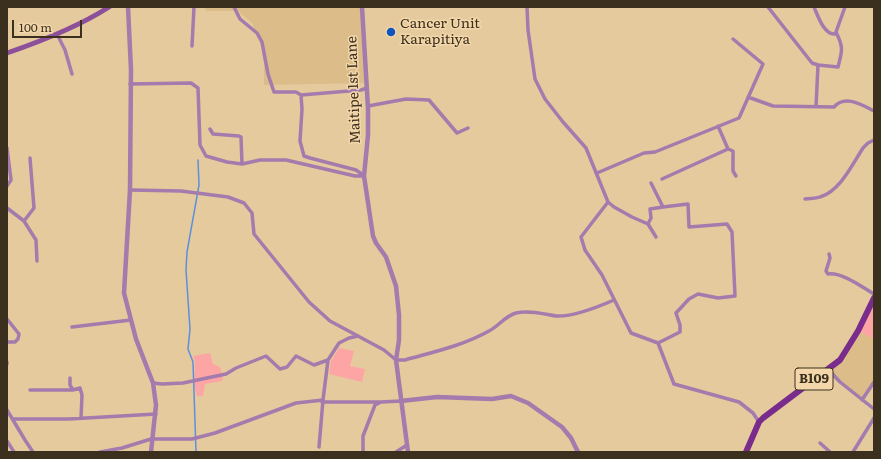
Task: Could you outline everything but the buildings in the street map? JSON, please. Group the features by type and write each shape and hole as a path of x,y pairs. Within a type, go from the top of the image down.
{"main road":[{"path":"7,53 56,34 91,18 109,7"},
{"name":"B109","path":"746,452 759,422 763,418 840,360 848,350 863,323 874,298"}],"street":[{"path":"128,7 131,70 130,190 124,293 136,339 153,383 156,414 151,452"},
{"path":"192,46 194,7"},
{"path":"234,7 240,19 257,33 262,42 268,74 274,92 296,92 301,95 361,90 367,88"},
{"name":"Maitipe 1st Lane","path":"362,7 368,106 368,134 364,176 376,243 386,256 396,286 399,315 399,340 396,360 408,452"},
{"path":"527,7 528,30 535,79 545,98 563,122 586,148 608,202 632,217 648,224 656,237"},
{"path":"768,7 812,63 838,67 842,44 836,32 845,7"},
{"path":"814,7 827,32 835,34 836,32"},
{"path":"56,34 65,50 72,74"},
{"path":"597,174 644,153 655,152 738,118 763,64 733,39"},
{"path":"816,107 818,65"},
{"path":"130,84 192,83 198,88 200,145 206,156 227,162 242,164 260,160 286,160 355,176 364,176"},
{"path":"301,95 302,109 300,141 304,156 356,170 364,176"},
{"path":"748,97 773,106 834,107 842,101 863,104 874,110"},
{"path":"368,106 406,99 429,100 457,133 468,128"},
{"path":"718,126 728,149 733,151 733,170 736,176"},
{"path":"210,129 213,134 241,137 242,164"},
{"path":"805,199 820,197 828,194 837,187 863,148 874,140"},
{"path":"7,148 11,180 7,186"},
{"path":"662,179 728,149"},
{"path":"24,221 34,208 30,158"},
{"path":"597,174 630,161"},
{"path":"652,183 663,207"},
{"path":"130,190 181,191 228,197 244,204 252,213 254,234 309,302 330,321 384,350 396,360 405,360 455,347 490,331 510,315 519,312 544,313 556,316 569,315 596,308 614,300"},
{"path":"608,202 581,237 585,250 602,275 631,333 658,343 680,332 680,325 676,313 690,299 698,294 718,298 735,296 732,232 727,224 689,227 688,204 650,209 651,218 648,224"},
{"path":"7,208 24,221 36,240 37,261"},
{"path":"829,254 830,258 826,272 828,274 832,273 841,276 874,294"},
{"path":"7,319 19,334 18,340 15,342 7,342"},
{"path":"72,327 131,320"},
{"path":"320,447 322,401 328,360 339,343 348,338 358,336"},
{"path":"658,343 674,384 739,402 753,412 759,422"},
{"path":"153,383 182,383 226,374 236,368 266,356 280,369 287,367 296,356 314,365 328,360"},
{"path":"828,369 840,382 874,409"},
{"path":"70,378 70,385 73,390"},
{"path":"862,400 874,382"},
{"path":"30,390 73,390 80,388 82,395 81,418"},
{"path":"100,452 122,448 152,439 192,439 296,403 322,401 381,402 437,397 492,399 512,396 528,403 562,427 572,438 578,452"},
{"path":"363,452 363,436 375,405 381,402"},
{"path":"7,410 24,440 33,452"},
{"path":"13,419 81,418 156,414"},
{"path":"852,452 874,418"},
{"path":"7,441 14,452"},
{"path":"820,443 830,452"},
{"path":"396,452 407,446"}],"shaded area":[{"path":"204,7 362,7 367,83 264,85 264,64 261,46 252,23 238,11 206,11"},
{"path":"874,298 874,339 858,331"},
{"path":"858,331 874,339 874,382 862,400 828,369"},
{"path":"339,348 354,351 350,366 365,369 362,382 329,374 331,361"},
{"path":"210,353 213,364 220,367 223,377 222,381 205,384 203,396 197,396 194,385 195,362 193,356"}],"waterway":[{"path":"196,452 193,362 188,349 190,329 186,270 187,252 199,185 198,160"}],"place":[{"name":"Cancer Unit Karapitiya","path":"391,32"}]}
